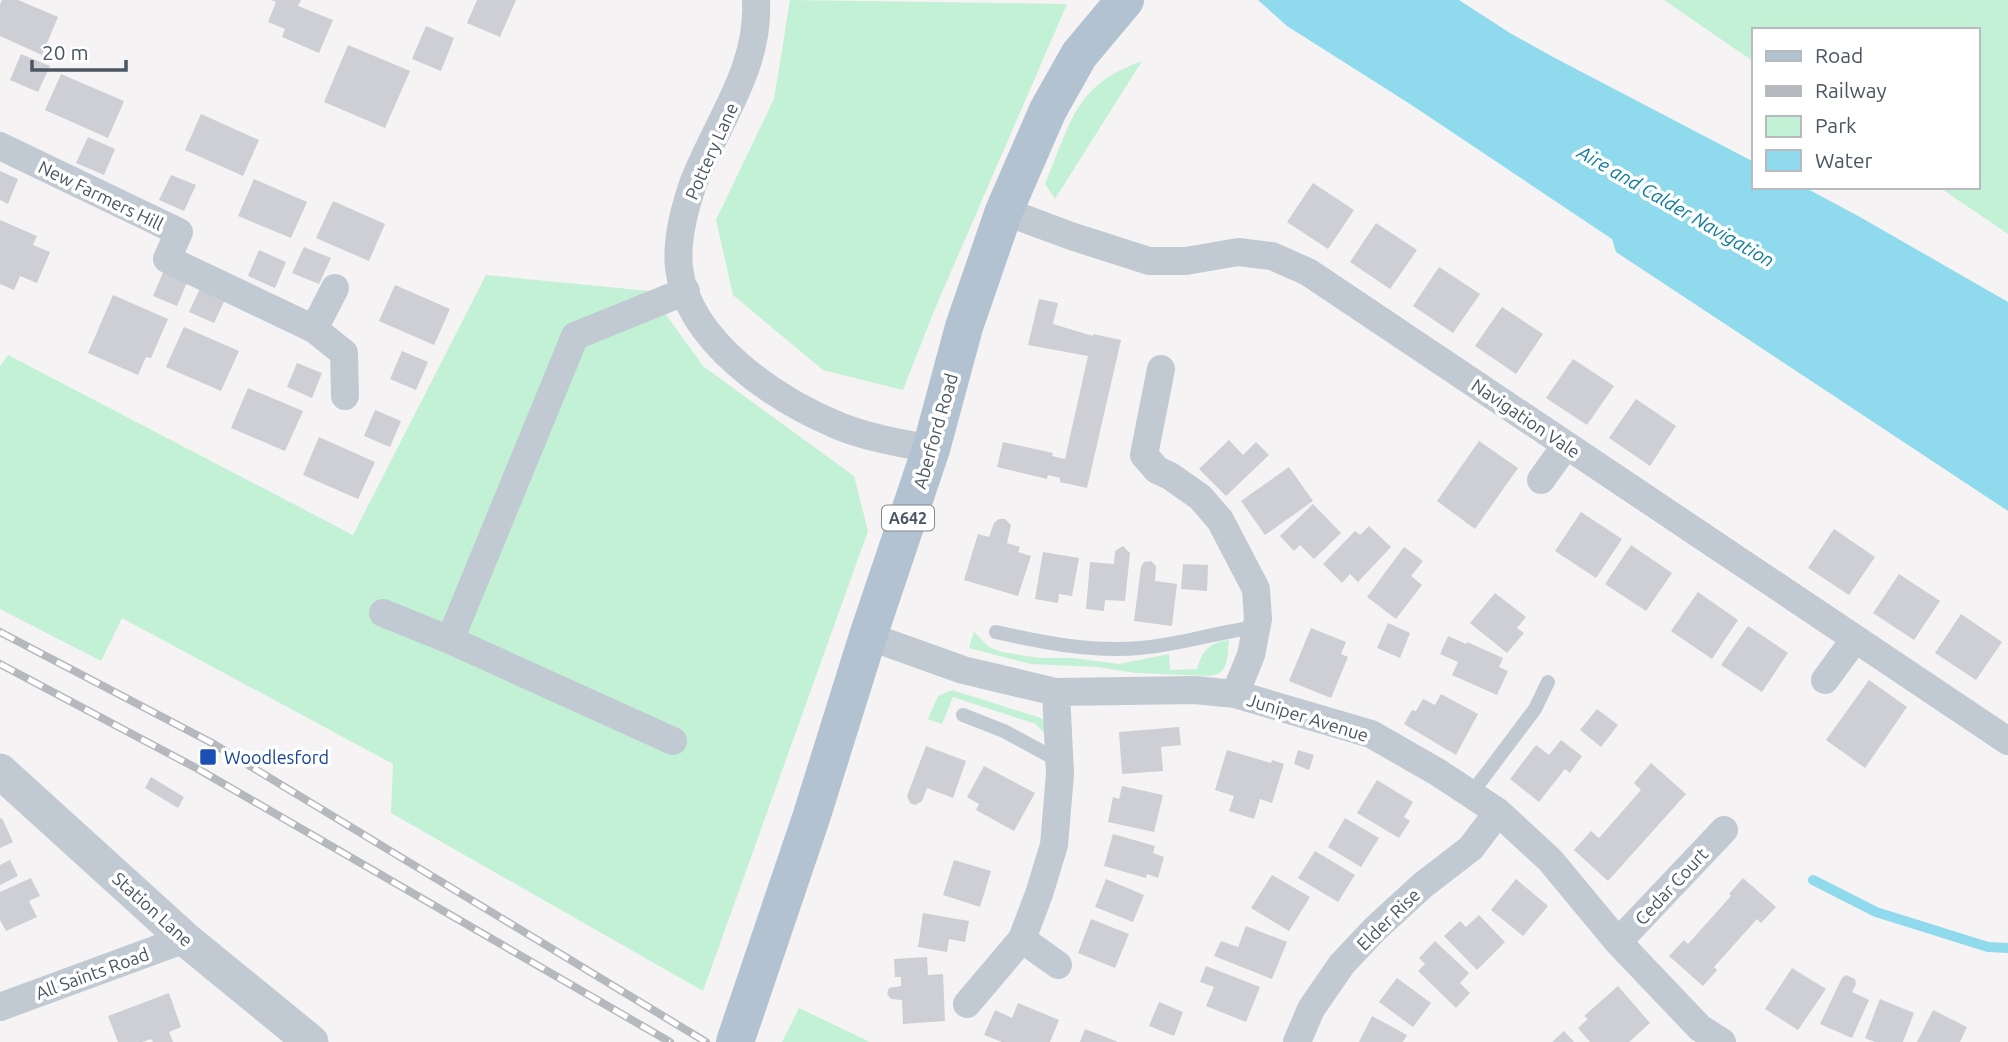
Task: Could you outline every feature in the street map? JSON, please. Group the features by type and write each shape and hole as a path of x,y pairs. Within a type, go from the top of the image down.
{"main road":[{"name":"Aberford Road","path":"735,1042 932,449 964,327 1004,211 1027,155 1060,88 1079,55 1125,0"}],"street":[{"name":"Pottery Lane","path":"756,0 753,44 740,86 694,183 681,224 679,268 691,307 708,334 767,389 838,426 876,439 932,449"},
{"name":"New Farmers Hill","path":"0,146 179,232 167,259 314,329 344,353 345,396"},
{"name":"Navigation Vale","path":"1004,211 1149,261 1186,261 1238,252 1272,256 1308,272 2008,741"},
{"path":"314,329 335,288"},
{"path":"450,640 575,336 685,291"},
{"path":"1161,369 1144,455 1157,470 1200,497 1220,520 1256,589 1257,627 1251,654 1235,694"},
{"path":"1541,480 1566,445"},
{"path":"383,613 450,640 673,741"},
{"name":"Juniper Avenue","path":"868,636 964,670 1056,692 1195,690 1235,694 1371,734 1498,812 1550,860 1618,942 1703,1037"},
{"path":"1825,680 1855,639"},
{"path":"967,1004 1022,939 1055,845 1059,761 1056,692"},
{"name":"Station Lane","path":"0,771 185,939 310,1042"},
{"name":"Elder Rise","path":"1297,1042 1311,1009 1342,964 1374,929 1423,885 1471,848 1498,812"},
{"name":"Cedar Court","path":"1618,942 1724,830"},
{"name":"All Saints Road","path":"0,1007 185,939"},
{"path":"1022,939 1058,965"}],"lane":[{"path":"996,632 1051,645 1097,649 1142,648 1257,627"},
{"path":"1471,794 1535,709 1548,682"},
{"path":"963,715 1004,731 1059,761"}],"green space":[{"path":"790,0 1067,4 934,311 903,390 823,370 733,295 716,220 774,99"},
{"path":"1664,0 2008,0 2008,234 1942,189 1980,189 1980,28 1752,28 1752,61"},
{"path":"1142,61 1055,199 1045,184 1078,109 1088,94 1102,82"},
{"path":"486,275 649,291 703,366 854,476 868,531 703,991 391,813 393,764 122,618 101,661 0,609 0,366 8,355 353,535"},
{"path":"974,632 989,647 1002,652 1040,658 1073,658 1119,664 1169,654 1170,670 1197,669 1208,648 1229,640 1224,669 1209,676 1031,664 969,648"},
{"path":"952,690 1041,718 1045,722 1044,733 1036,724 953,697 942,724 928,719 938,696"},
{"path":"799,1008 870,1042 782,1042"}],"water":[{"name":"Aire and Calder Navigation","path":"1258,0 1459,0 1553,57 1752,161 1752,189 1808,189 2008,302 2008,511 1616,252 1612,239 1410,104 1287,26"}],"building":[{"path":"2,0 18,0 58,17 42,55 0,36"},
{"path":"271,0 301,0 298,6 333,20 319,53 282,37 285,29 268,22 276,2"},
{"path":"477,0 516,0 500,37 467,23"},
{"path":"426,26 454,38 441,71 412,59"},
{"path":"348,45 410,71 385,128 324,102"},
{"path":"21,54 50,66 38,92 10,80"},
{"path":"61,74 124,101 108,138 45,110"},
{"path":"201,114 259,140 243,176 185,150"},
{"path":"88,137 115,149 104,175 76,163"},
{"path":"0,171 18,179 8,204 0,200"},
{"path":"171,175 196,185 184,211 159,200"},
{"path":"254,179 307,202 291,238 238,216"},
{"path":"1313,183 1354,210 1328,249 1287,222"},
{"path":"333,201 385,224 369,261 316,238"},
{"path":"0,220 37,236 33,245 50,252 37,283 20,276 14,290 0,284"},
{"path":"1376,223 1417,250 1390,289 1350,262"},
{"path":"304,247 331,258 319,284 292,273"},
{"path":"259,250 286,262 275,288 248,276"},
{"path":"1439,267 1480,294 1453,333 1413,306"},
{"path":"165,268 189,278 177,306 153,296"},
{"path":"202,284 227,295 214,323 189,312"},
{"path":"395,285 450,309 434,345 379,321"},
{"path":"113,295 168,319 151,358 146,357 138,375 88,353"},
{"path":"1039,299 1058,303 1053,324 1093,336 1121,340 1087,488 1060,482 1060,478 1048,475 1047,479 997,467 1003,442 1053,453 1052,456 1065,459 1088,356 1028,345"},
{"path":"1502,307 1543,334 1516,374 1475,346"},
{"path":"184,327 239,351 221,391 166,367"},
{"path":"402,351 428,362 416,390 390,379"},
{"path":"1573,359 1614,386 1587,425 1546,398"},
{"path":"297,363 322,373 312,398 287,387"},
{"path":"248,388 303,411 285,451 231,428"},
{"path":"1636,399 1676,426 1650,466 1609,438"},
{"path":"375,410 401,421 390,447 364,436"},
{"path":"319,437 375,462 358,499 303,475"},
{"path":"1229,440 1243,455 1256,442 1269,455 1226,496 1199,469"},
{"path":"1479,441 1518,468 1475,529 1437,501"},
{"path":"1289,467 1313,501 1265,535 1241,501"},
{"path":"1313,504 1341,533 1314,559 1300,545 1294,551 1280,536"},
{"path":"1581,512 1622,539 1596,578 1555,551"},
{"path":"1005,519 1011,525 1007,543 1020,547 1018,552 1031,556 1018,596 964,580 978,534 989,537 994,523"},
{"path":"1369,526 1391,547 1358,582 1350,574 1342,583 1323,564 1355,531 1360,535"},
{"path":"1834,529 1875,557 1849,595 1808,568"},
{"path":"1631,545 1672,573 1646,611 1605,584"},
{"path":"1123,546 1130,553 1125,601 1105,600 1104,611 1086,609 1090,562 1114,564 1115,551"},
{"path":"1404,547 1423,561 1411,576 1422,585 1396,619 1367,597"},
{"path":"1043,552 1079,558 1072,596 1059,594 1058,603 1035,599"},
{"path":"1151,561 1156,566 1155,581 1177,584 1172,626 1134,621 1141,567 1144,562"},
{"path":"1183,564 1208,565 1207,591 1181,589"},
{"path":"1899,574 1940,601 1914,640 1873,613"},
{"path":"1698,592 1738,620 1712,659 1671,631"},
{"path":"1495,593 1526,617 1517,628 1524,633 1507,653 1470,623"},
{"path":"1961,614 2002,642 1976,680 1935,653"},
{"path":"1388,623 1410,633 1400,658 1377,648"},
{"path":"1748,626 1788,653 1762,692 1721,665"},
{"path":"1311,628 1346,642 1341,654 1348,657 1331,698 1289,681"},
{"path":"1448,636 1503,658 1499,667 1508,671 1497,695 1452,675 1458,662 1440,654"},
{"path":"1869,680 1907,707 1865,768 1826,740"},
{"path":"1441,694 1478,714 1456,755 1404,724 1412,710 1416,711 1423,699 1435,705"},
{"path":"1597,709 1618,725 1601,747 1580,730"},
{"path":"1179,727 1181,745 1161,747 1163,771 1122,774 1119,732"},
{"path":"1561,740 1582,756 1570,773 1565,769 1539,802 1510,779 1536,745 1549,755"},
{"path":"926,746 966,761 953,798 927,788 922,801 915,805 910,803 907,796"},
{"path":"1227,750 1271,763 1272,760 1284,764 1272,803 1260,799 1254,819 1229,811 1234,796 1215,790"},
{"path":"1298,750 1314,755 1309,770 1294,764"},
{"path":"1651,763 1686,794 1608,881 1574,850 1591,831 1599,838 1641,790 1634,783"},
{"path":"984,766 1035,793 1014,831 976,810 979,804 967,797"},
{"path":"151,777 184,797 178,808 145,788"},
{"path":"1377,780 1413,802 1404,817 1410,821 1399,838 1357,813"},
{"path":"1122,786 1163,795 1154,832 1108,822 1113,797 1119,799"},
{"path":"2,818 13,842 0,848 0,819"},
{"path":"1345,818 1379,838 1361,867 1328,847"},
{"path":"1113,834 1155,846 1153,853 1164,857 1158,878 1147,874 1146,878 1104,866"},
{"path":"1315,851 1355,875 1338,902 1298,878"},
{"path":"10,860 18,876 0,885 0,865"},
{"path":"954,860 991,871 980,907 943,895"},
{"path":"1272,875 1310,897 1289,931 1251,908"},
{"path":"31,878 40,896 29,901 37,917 6,931 0,920 0,892"},
{"path":"1743,878 1776,907 1761,923 1757,919 1714,967 1717,970 1703,986 1669,956 1684,940 1688,944 1731,896 1729,894"},
{"path":"1106,879 1144,895 1133,922 1095,907"},
{"path":"1516,879 1548,906 1523,936 1491,910"},
{"path":"923,913 969,921 965,942 949,939 947,952 918,947"},
{"path":"1479,915 1505,942 1477,970 1444,936 1460,921 1466,927"},
{"path":"1091,919 1129,934 1115,968 1078,953"},
{"path":"1246,926 1287,942 1272,979 1214,956 1221,941 1238,947"},
{"path":"1435,941 1469,973 1460,983 1470,993 1456,1008 1418,971 1425,964 1419,958"},
{"path":"927,957 928,975 943,974 945,1021 903,1024 902,1000 891,999 887,994 889,988 901,986 901,977 895,977 894,959"},
{"path":"1206,966 1260,987 1246,1022 1206,1006 1214,987 1200,982"},
{"path":"1792,968 1826,989 1798,1030 1765,1009"},
{"path":"1846,975 1855,979 1852,992 1869,1000 1852,1038 1820,1024 1842,978"},
{"path":"1397,978 1431,1003 1413,1027 1379,1002"},
{"path":"1618,986 1650,1023 1629,1042 1590,1042 1578,1028 1588,1019 1584,1016"},
{"path":"169,993 181,1027 169,1032 173,1042 153,1042 151,1039 142,1042 118,1042 108,1016"},
{"path":"1880,999 1914,1013 1903,1042 1875,1042 1865,1038"},
{"path":"1159,1002 1183,1012 1174,1036 1149,1026"},
{"path":"1018,1003 1059,1020 1050,1042 1002,1042 984,1035 995,1010 1012,1018"},
{"path":"1933,1010 1967,1027 1960,1042 1917,1042"},
{"path":"1372,1016 1407,1035 1403,1042 1359,1042"},
{"path":"1085,1029 1108,1038 1118,1042 1080,1042"},
{"path":"1564,1031 1574,1042 1552,1042"}],"waterway":[{"path":"1813,880 1876,912 1988,947 2008,948"}],"railway":[{"path":"0,632 212,743 706,1042"},
{"path":"0,664 198,769 670,1042"}],"place":[{"name":"Woodlesford","path":"208,757"}]}
